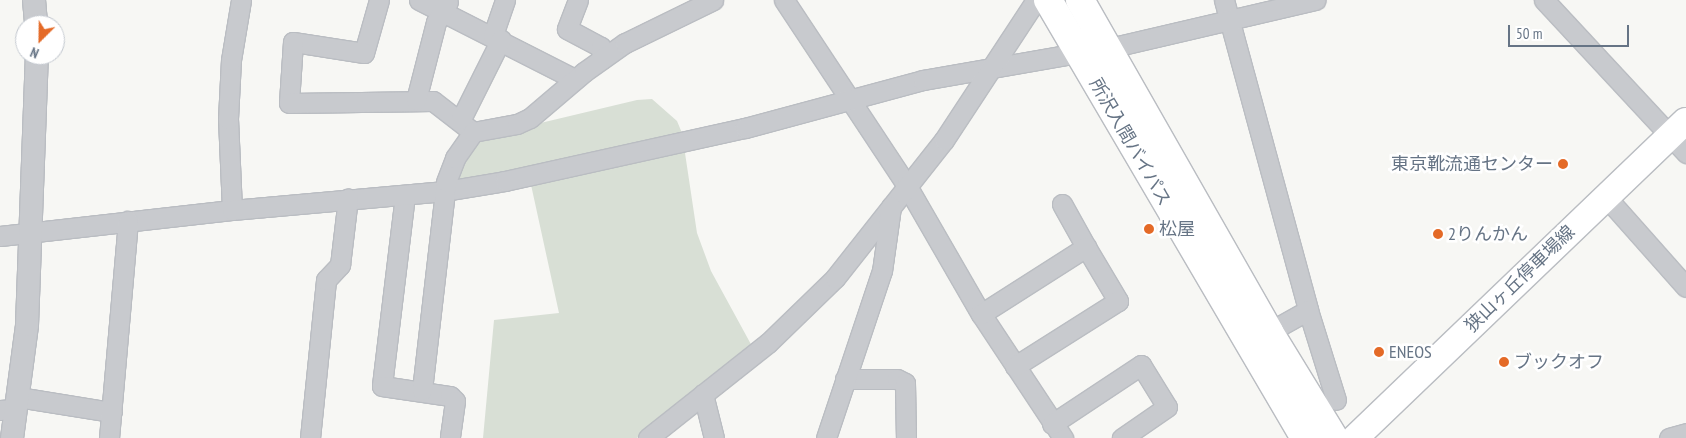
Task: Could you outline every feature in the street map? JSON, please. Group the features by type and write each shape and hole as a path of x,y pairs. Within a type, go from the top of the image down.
{"highway":[{"name":"所沢入間バイパス","path":"1048,0 1305,438"},
{"name":"所沢入間バイパス","path":"1080,0 1269,332 1334,438"}],"main road":[{"name":"狭山ヶ丘停車場線","path":"1355,438 1606,197 1680,137"}],"street":[{"path":"34,0 35,15"},
{"path":"232,210 228,119 231,60 241,0"},
{"path":"379,0 364,52 293,42 289,103 433,101 467,126 517,124 530,118 575,79 625,43 713,0"},
{"path":"419,0 447,6 497,37 575,79"},
{"path":"422,390 445,191 497,37 505,0"},
{"path":"578,0 567,29 601,47 602,59"},
{"path":"784,0 907,186 981,314 1058,431 1140,365 1168,406 1122,438"},
{"path":"648,438 795,319 835,278 944,140 1036,0"},
{"path":"1224,0 1308,310 1336,400"},
{"path":"1109,48 1315,0"},
{"path":"1544,0 1680,137"},
{"path":"416,100 436,22 447,6"},
{"path":"0,236 348,198 445,191 505,181 745,128 850,98 992,68 1078,53"},
{"path":"12,438 11,406 27,325 37,65"},
{"path":"405,195 382,386 422,390 450,396 455,401 450,438"},
{"path":"1606,197 1686,287"},
{"path":"310,438 326,280 340,265 348,198"},
{"path":"1015,366 1118,301 1062,204"},
{"path":"826,438 882,271 891,207"},
{"path":"109,438 128,221"},
{"path":"981,314 1086,247"},
{"path":"1269,332 1308,310"},
{"path":"845,379 897,379 905,383 906,438"},
{"path":"703,394 714,438"},
{"path":"11,406 112,412"},
{"path":"1669,438 1686,433"}],"shaded area":[{"path":"652,99 677,121 682,133 697,233 711,271 753,348 637,438 483,438 494,320 559,313 528,171 455,184 464,159 476,143 490,135 637,100"}],"place":[{"name":"東京靴流通センター","path":"1563,164"},
{"name":"松屋","path":"1149,229"},
{"name":"2りんかん","path":"1438,234"},
{"name":"ENEOS","path":"1379,352"},
{"name":"ブックオフ","path":"1504,362"}]}
